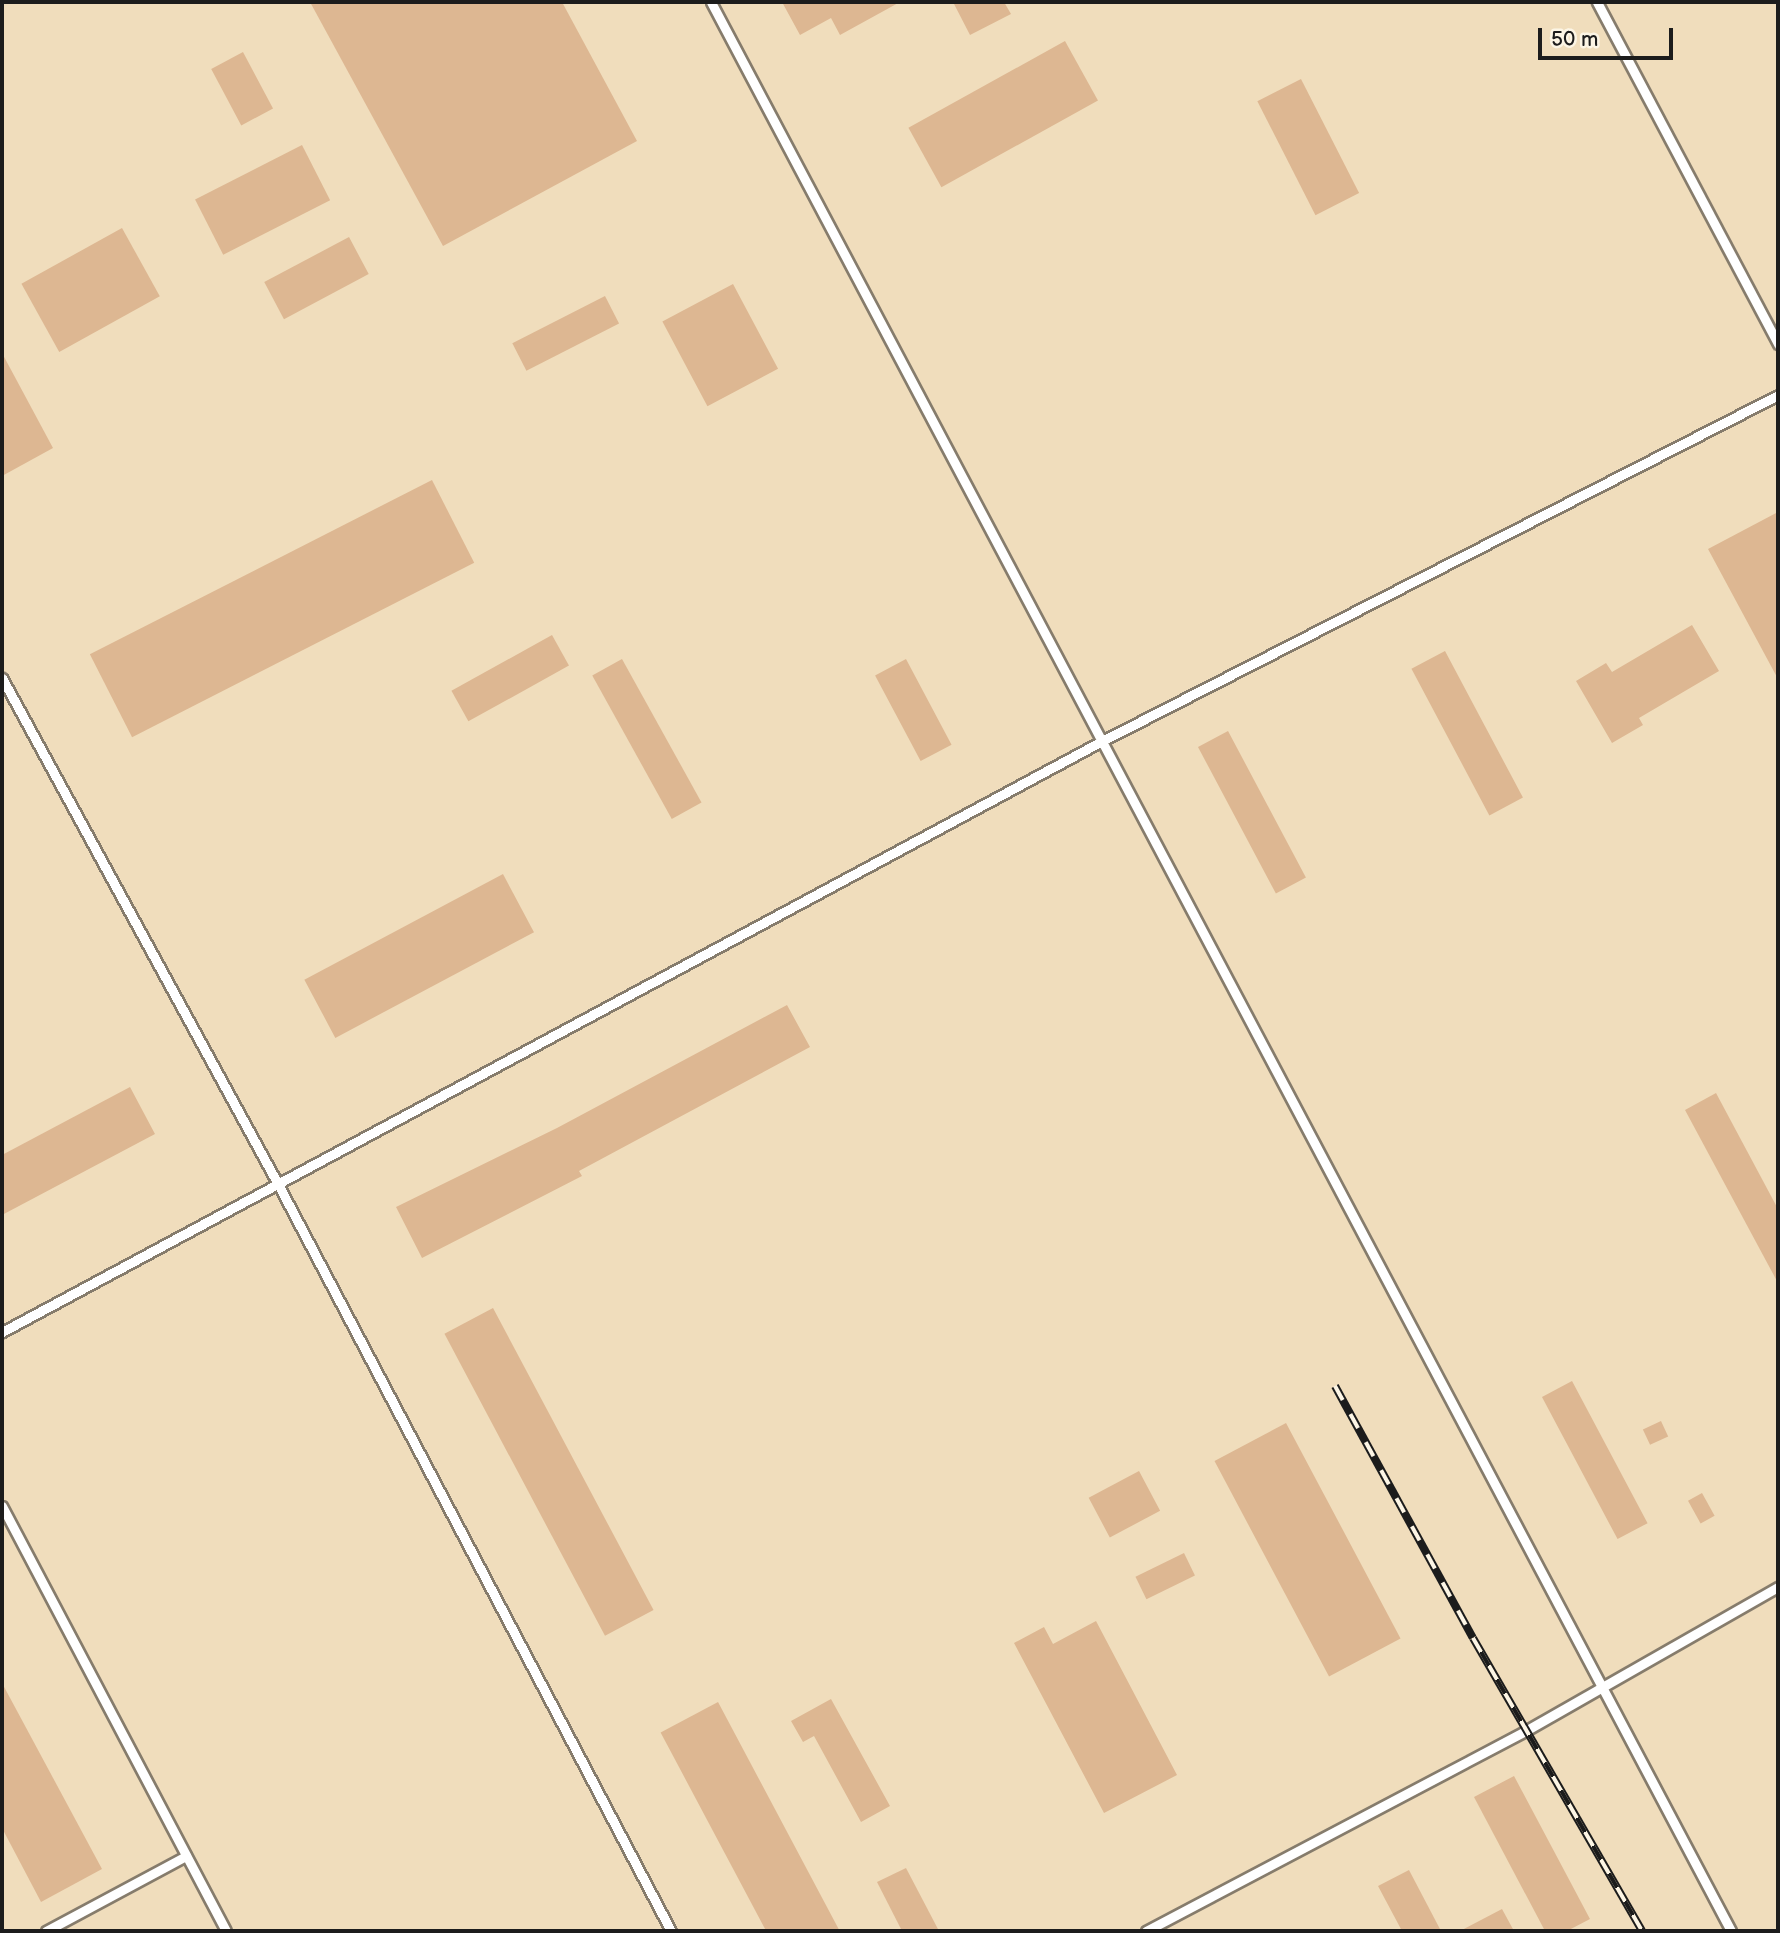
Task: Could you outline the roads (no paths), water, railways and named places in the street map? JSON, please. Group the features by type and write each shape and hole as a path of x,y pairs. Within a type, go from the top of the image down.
{"lane":[{"path":"711,2 1603,1683 1731,1931"},
{"path":"1597,2 1778,344"},
{"path":"2,1332 279,1186 1102,741 1778,395"},
{"path":"2,678 279,1186 671,1931"},
{"path":"2,1506 226,1931"},
{"path":"1146,1931 1527,1730 1603,1683 1778,1587"},
{"path":"46,1931 186,1856"}],"railway":[{"path":"1335,1386 1473,1638 1642,1931"}]}
